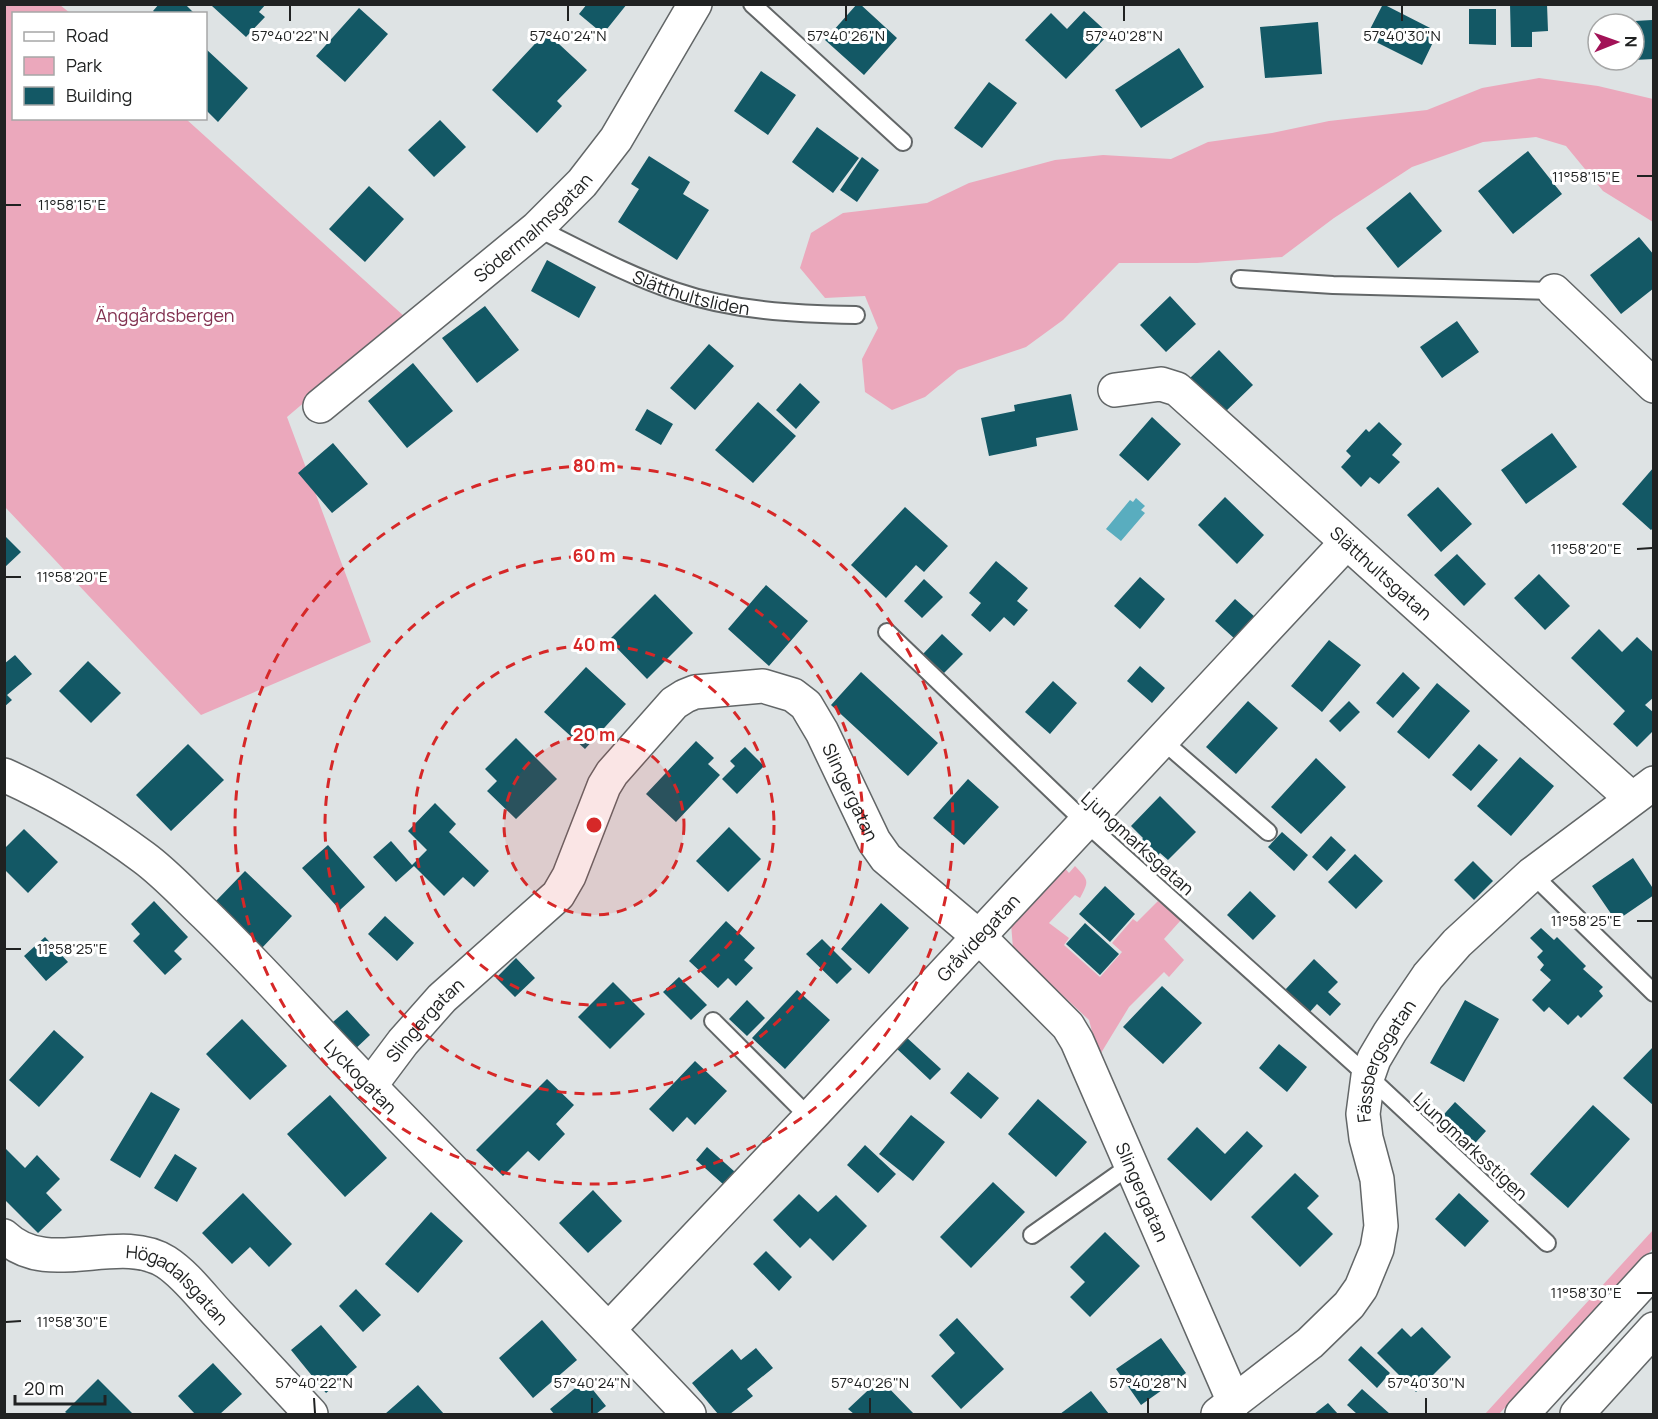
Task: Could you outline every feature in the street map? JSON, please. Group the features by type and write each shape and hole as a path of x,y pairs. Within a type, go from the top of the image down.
{"street":[{"name":"Södermalmsgatan","path":"320,406 537,228 582,183 616,139 695,4"},
{"path":"1554,291 1653,386"},
{"name":"Slätthultsgatan","path":"1115,390 1161,384 1177,389 1346,543 1642,790"},
{"name":"Gråvidegatan","path":"609,1329 810,1118 1346,543"},
{"name":"Slingergatan","path":"370,1086 403,1042 442,998 558,895 569,876 604,786 612,773 674,703 695,692 763,686 793,695 806,705 822,732 874,841 886,858 978,936 1068,1026 1077,1041 1131,1165 1226,1408"},
{"name":"Lyckogatan","path":"4,775 27,785 88,819 144,857 229,938 689,1414"},
{"name":"Fässbergsgatan","path":"1226,1408 1310,1343 1349,1305 1371,1268 1381,1227 1377,1179 1366,1137 1363,1114 1368,1076 1374,1059 1390,1032 1428,976 1457,943 1532,874 1642,790"},
{"name":"Högadalsgatan","path":"4,1236 13,1245 33,1254 48,1256 114,1252 146,1255 166,1262 192,1285 311,1414"},
{"path":"1522,1414 1653,1270"},
{"path":"1577,1414 1651,1336"}],"lane":[{"path":"752,4 903,142"},
{"name":"Slätthultsliden","path":"537,228 638,277 676,292 748,309 856,315"},
{"path":"1240,279 1333,285 1554,291"},
{"name":"Ljungmarksgatan","path":"887,632 1086,823 1368,1076"},
{"path":"1163,741 1268,832"},
{"path":"1532,874 1653,993"},
{"path":"713,1021 810,1118"},
{"name":"Ljungmarksstigen","path":"1368,1076 1547,1244"},
{"path":"1032,1235 1131,1165"}],"green space":[{"name":"Änggårdsbergen","path":"5,5 60,5 69,12 12,12 12,120 187,120 405,317 287,417 371,642 201,715 5,507"},
{"path":"1539,78 1598,86 1653,99 1653,222 1603,191 1566,146 1536,137 1483,142 1412,167 1334,218 1282,257 1197,263 1119,263 1063,320 1026,347 958,370 925,397 892,410 865,392 862,359 878,328 865,296 825,298 800,268 811,233 843,213 927,203 969,183 1055,160 1103,155 1171,159 1208,142 1272,133 1329,121 1427,110 1482,88"},
{"path":"1063,866 1069,873 1075,866 1085,878 1086,884 1080,898 1075,895 1049,923 1069,938 1064,945 1100,977 1122,952 1112,943 1133,919 1137,922 1158,901 1181,920 1164,939 1184,960 1169,977 1164,972 1129,1007 1101,1053 1089,1020 1013,949 1011,923"},
{"path":"1653,1230 1653,1248 1643,1260 1499,1414 1485,1414"}],"water":[{"path":"1136,498 1145,506 1141,510 1145,513 1121,541 1106,529 1130,500 1133,502"}],"building":[{"path":"159,4 185,4 193,12 154,12"},
{"path":"213,4 266,4 259,12 265,17 246,37 212,6"},
{"path":"587,4 627,4 603,34 579,14"},
{"path":"857,4 860,4 897,38 864,75 825,40"},
{"path":"1383,4 1438,32 1422,65 1366,37"},
{"path":"1510,4 1547,4 1548,31 1532,32 1532,47 1511,47"},
{"path":"359,8 388,34 345,82 316,56"},
{"path":"1469,9 1496,9 1496,45 1469,44"},
{"path":"1084,11 1109,34 1066,79 1025,40 1051,13 1067,29"},
{"path":"1646,20 1652,20 1654,59 1646,59"},
{"path":"1318,22 1322,74 1265,78 1260,27"},
{"path":"546,32 587,70 557,101 562,106 537,133 492,90"},
{"path":"1179,48 1204,87 1141,128 1115,90"},
{"path":"207,50 248,88 218,122 207,111"},
{"path":"761,71 796,95 768,135 734,111"},
{"path":"989,82 1017,103 982,148 954,128"},
{"path":"440,120 466,147 434,177 408,150"},
{"path":"817,127 859,158 833,193 792,162"},
{"path":"1528,151 1562,194 1513,234 1478,191"},
{"path":"649,156 690,182 683,194 709,210 677,260 618,222 639,189 631,184"},
{"path":"862,157 879,170 857,202 840,190"},
{"path":"369,186 404,219 365,262 329,229"},
{"path":"1410,192 1442,231 1398,268 1366,228"},
{"path":"1639,237 1654,255 1654,288 1621,314 1590,275"},
{"path":"547,260 596,287 579,318 531,291"},
{"path":"1170,296 1196,324 1166,352 1140,325"},
{"path":"485,306 519,350 477,383 442,338"},
{"path":"1457,321 1479,352 1442,378 1420,347"},
{"path":"709,344 734,366 695,410 670,388"},
{"path":"1219,350 1253,385 1224,413 1190,378"},
{"path":"413,363 453,411 407,448 368,401"},
{"path":"800,383 820,402 796,429 776,410"},
{"path":"1071,394 1078,430 1036,438 1037,446 989,456 981,418 1015,411 1014,405"},
{"path":"758,402 796,436 753,483 715,450"},
{"path":"647,409 673,424 661,445 635,430"},
{"path":"1152,417 1181,444 1148,481 1119,455"},
{"path":"1379,422 1402,444 1392,455 1400,462 1379,484 1370,477 1361,487 1341,467 1351,456 1346,451 1366,429 1369,432"},
{"path":"1552,433 1577,467 1526,504 1501,470"},
{"path":"333,443 368,484 332,513 298,473"},
{"path":"1654,467 1654,527 1651,530 1622,504"},
{"path":"1438,487 1472,524 1441,552 1407,515"},
{"path":"1225,497 1264,535 1237,564 1198,525"},
{"path":"905,507 948,546 924,572 916,565 886,598 851,565"},
{"path":"4,535 21,552 4,568"},
{"path":"1457,554 1486,584 1464,606 1434,575"},
{"path":"996,561 1028,588 1017,601 1028,610 1014,626 1004,617 990,632 971,615 981,603 969,593"},
{"path":"1539,574 1570,606 1545,630 1514,598"},
{"path":"1140,577 1165,599 1140,629 1114,606"},
{"path":"924,579 943,597 922,618 904,601"},
{"path":"766,585 808,621 769,666 728,629"},
{"path":"655,594 693,633 647,679 609,640"},
{"path":"1235,599 1255,617 1235,639 1215,621"},
{"path":"1599,629 1622,652 1637,637 1654,653 1654,697 1645,705 1654,713 1654,730 1637,747 1613,724 1625,711 1571,658"},
{"path":"942,634 963,654 944,673 923,654"},
{"path":"1329,640 1361,665 1322,712 1291,686"},
{"path":"15,655 32,674 7,695 12,700 4,707 4,664"},
{"path":"88,661 121,693 91,723 59,691"},
{"path":"1140,666 1165,688 1152,703 1127,681"},
{"path":"586,667 626,704 585,749 544,712"},
{"path":"861,672 938,743 908,776 831,705"},
{"path":"1403,672 1420,688 1393,718 1376,703"},
{"path":"1053,681 1077,703 1050,734 1025,712"},
{"path":"1437,683 1470,711 1429,759 1397,732"},
{"path":"1248,701 1278,728 1236,774 1206,747"},
{"path":"1349,701 1360,712 1340,732 1329,721"},
{"path":"516,738 557,779 516,819 487,791 497,781 485,769"},
{"path":"696,741 714,758 708,764 720,775 676,822 646,794"},
{"path":"188,744 224,780 171,831 136,795"},
{"path":"1479,744 1498,760 1471,791 1452,775"},
{"path":"745,747 764,766 737,794 722,779 735,766 730,761"},
{"path":"1520,757 1554,786 1511,836 1477,806"},
{"path":"1316,758 1346,787 1301,834 1271,807"},
{"path":"968,779 999,807 964,845 933,818"},
{"path":"1160,796 1196,832 1168,860 1160,853 1151,863 1135,847 1143,838 1131,826"},
{"path":"435,803 456,824 449,832 489,871 474,887 463,877 444,896 414,866 396,882 373,857 391,841 412,865 427,850 408,831"},
{"path":"729,827 761,859 728,892 696,861"},
{"path":"24,829 58,862 28,893 4,869 4,849"},
{"path":"1282,832 1308,855 1294,871 1268,847"},
{"path":"1331,836 1346,850 1327,871 1312,857"},
{"path":"328,845 365,887 340,910 302,868"},
{"path":"1355,854 1383,881 1356,909 1328,882"},
{"path":"1633,858 1654,890 1654,895 1616,921 1592,886"},
{"path":"1473,861 1493,881 1474,900 1454,880"},
{"path":"245,871 292,916 261,949 214,903"},
{"path":"1105,886 1135,914 1110,942 1079,914"},
{"path":"1250,891 1276,916 1253,940 1227,915"},
{"path":"154,901 188,937 174,951 182,959 165,975 133,941 140,934 131,924"},
{"path":"881,903 909,928 869,974 841,949"},
{"path":"385,916 414,943 397,961 368,934"},
{"path":"726,921 755,948 744,960 753,968 736,986 728,978 718,988 689,961"},
{"path":"1085,923 1119,954 1100,975 1066,944"},
{"path":"1541,928 1554,940 1557,937 1586,966 1583,969 1603,987 1599,991 1603,996 1581,1018 1578,1015 1568,1025 1549,1007 1544,1012 1532,1000 1551,980 1540,970 1544,965 1537,957 1543,951 1530,938"},
{"path":"45,937 68,962 46,981 24,956"},
{"path":"822,939 852,969 837,984 806,954"},
{"path":"516,958 535,978 515,997 496,978"},
{"path":"1314,959 1338,982 1328,992 1341,1004 1330,1016 1317,1004 1308,1014 1284,991"},
{"path":"679,977 707,1005 691,1020 663,992"},
{"path":"613,982 645,1014 610,1049 578,1017"},
{"path":"1162,986 1202,1023 1163,1064 1123,1027"},
{"path":"797,990 830,1020 785,1069 752,1038"},
{"path":"747,1000 765,1018 747,1036 729,1019"},
{"path":"1465,1000 1499,1019 1464,1082 1430,1063"},
{"path":"347,1010 370,1035 351,1053 327,1027"},
{"path":"242,1019 287,1066 250,1100 206,1054"},
{"path":"54,1030 84,1057 39,1107 9,1080"},
{"path":"905,1036 941,1069 930,1080 895,1047"},
{"path":"1279,1044 1307,1067 1287,1092 1259,1068"},
{"path":"1654,1046 1654,1106 1623,1078"},
{"path":"695,1061 727,1091 695,1125 687,1117 673,1132 649,1109"},
{"path":"968,1072 999,1098 981,1119 950,1093"},
{"path":"547,1079 574,1105 556,1124 565,1134 539,1161 528,1151 503,1176 476,1150"},
{"path":"151,1092 180,1109 140,1178 110,1160"},
{"path":"330,1095 387,1158 345,1197 287,1134"},
{"path":"1038,1099 1087,1142 1056,1177 1008,1134"},
{"path":"1455,1102 1486,1131 1468,1151 1437,1122"},
{"path":"1593,1105 1630,1139 1568,1208 1530,1174"},
{"path":"911,1115 945,1142 913,1181 879,1154"},
{"path":"1197,1127 1225,1154 1247,1131 1263,1146 1211,1201 1167,1159"},
{"path":"865,1145 896,1174 878,1193 847,1165"},
{"path":"4,1147 25,1168 37,1155 60,1179 46,1193 62,1210 38,1233 4,1199"},
{"path":"707,1147 735,1172 724,1185 696,1160"},
{"path":"175,1154 197,1168 177,1202 154,1188"},
{"path":"1295,1173 1319,1196 1307,1208 1333,1234 1300,1267 1251,1217"},
{"path":"993,1182 1025,1212 971,1268 940,1237"},
{"path":"593,1190 622,1221 588,1253 559,1223"},
{"path":"243,1193 292,1244 269,1267 250,1247 232,1264 202,1233"},
{"path":"1459,1193 1489,1221 1465,1247 1435,1219"},
{"path":"799,1194 818,1212 836,1195 867,1226 833,1261 810,1238 800,1248 773,1220"},
{"path":"431,1212 463,1241 418,1293 385,1264"},
{"path":"1105,1232 1140,1266 1090,1317 1070,1297 1085,1282 1070,1267"},
{"path":"766,1251 792,1277 779,1291 753,1264"},
{"path":"356,1289 381,1315 363,1332 339,1306"},
{"path":"957,1318 1004,1369 961,1409 931,1376 955,1353 939,1335"},
{"path":"542,1320 577,1360 533,1398 499,1358"},
{"path":"321,1325 357,1367 326,1393 291,1350"},
{"path":"1422,1327 1451,1357 1416,1392 1377,1353 1402,1328 1411,1337"},
{"path":"1161,1338 1186,1373 1141,1405 1116,1369"},
{"path":"1361,1346 1390,1373 1377,1388 1348,1360"},
{"path":"756,1348 773,1368 747,1389 753,1396 730,1414 718,1414 692,1383 732,1349 741,1360"},
{"path":"213,1363 242,1394 220,1414 195,1414 178,1396"},
{"path":"98,1379 133,1414 68,1414 65,1412"},
{"path":"880,1379 914,1414 854,1414 848,1409"},
{"path":"585,1380 606,1406 596,1414 554,1414 550,1409"},
{"path":"418,1385 444,1414 385,1414"},
{"path":"1362,1389 1390,1414 1357,1414 1347,1405"},
{"path":"1091,1391 1109,1414 1060,1414"},
{"path":"1328,1403 1338,1414 1314,1414"}]}
